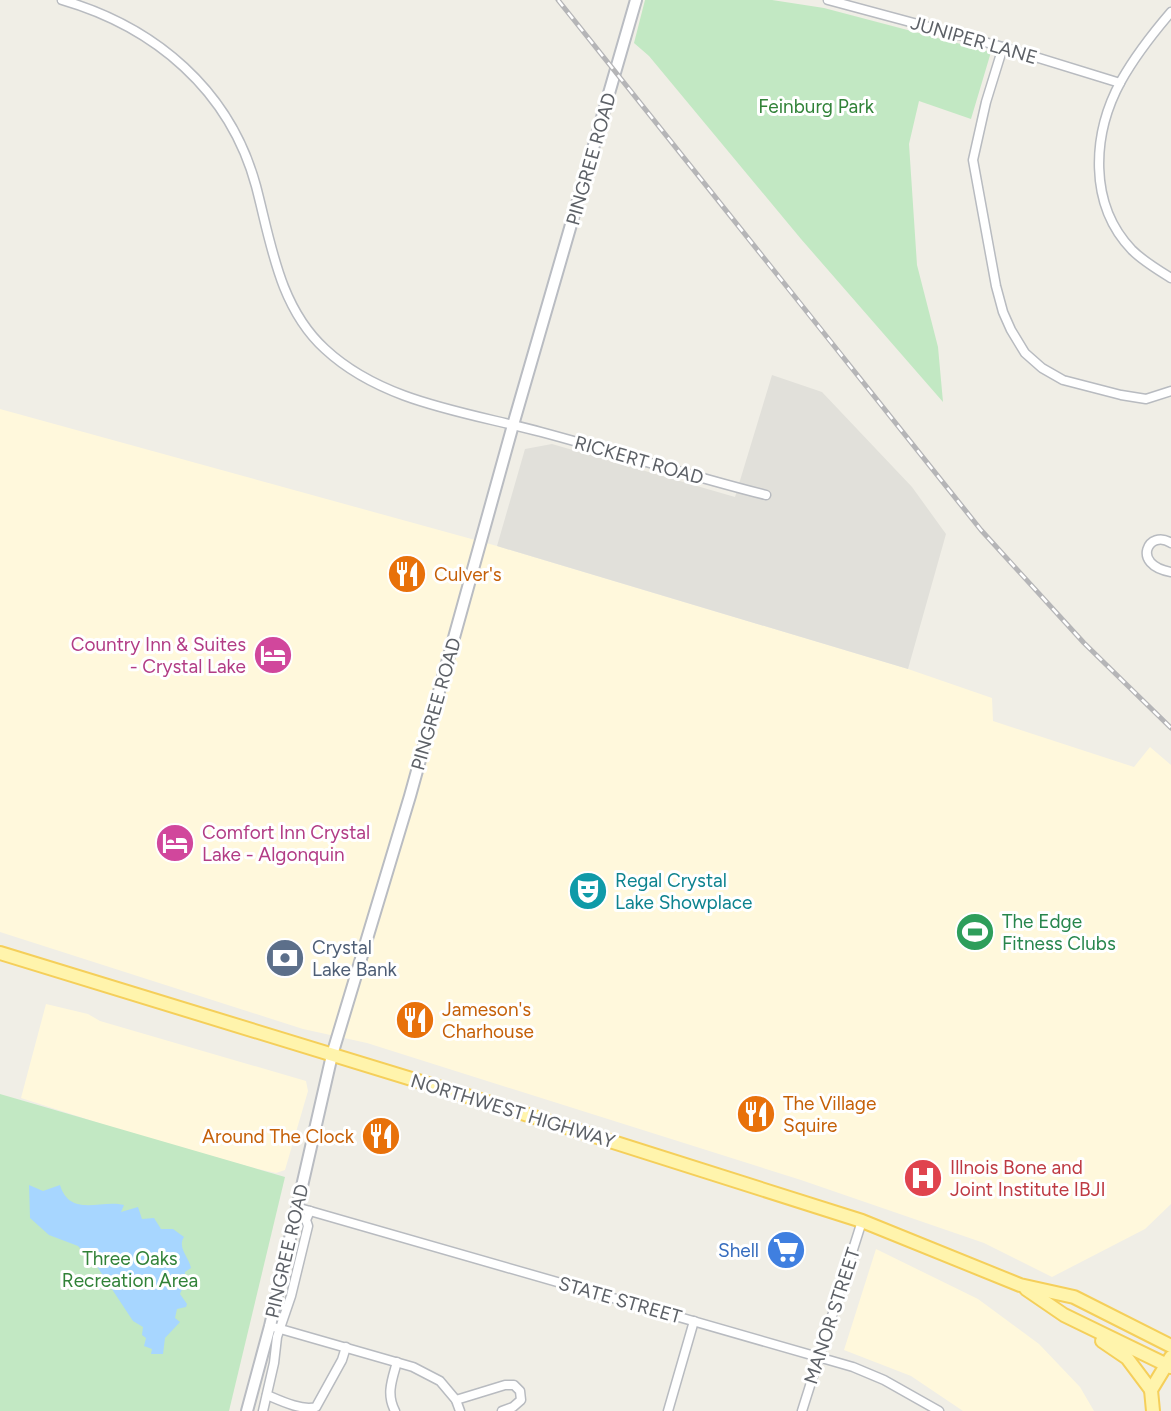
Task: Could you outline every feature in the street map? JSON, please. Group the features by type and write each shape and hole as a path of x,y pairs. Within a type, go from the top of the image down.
{"main road":[{"name":"NORTHWEST HIGHWAY","path":"0,953 862,1221 1020,1285 1074,1297 1171,1346"},
{"name":"NORTHWEST HIGHWAY","path":"1020,1285 1064,1315 1170,1363"},
{"path":"1064,1315 1127,1358 1151,1390 1153,1411"},
{"path":"1151,1390 1170,1363"}],"street":[{"name":"RICKERT ROAD","path":"62,0 94,11 150,38 191,72 210,96 247,157 271,251 288,297 304,324 324,348 347,367 373,383 430,404 766,495"},
{"name":"PINGREE ROAD","path":"247,1411 275,1327 296,1207 331,1055 410,796 513,425 636,0"},
{"name":"JUNIPER LANE","path":"828,0 1003,47 1120,83"},
{"path":"1171,12 1120,83 1106,119 1100,149 1099,179 1107,214 1133,250 1171,278"},
{"path":"1003,47 986,102 973,160 996,286 1011,330 1025,353 1042,368 1063,380 1146,399 1171,391"},
{"path":"1171,543 1157,540 1149,545 1146,554 1149,563 1154,567 1171,572"},
{"name":"STATE STREET","path":"296,1207 853,1367 884,1380 937,1410"},
{"path":"263,1411 275,1327 291,1296 309,1226 306,1220 310,1211"},
{"name":"MANOR STREET","path":"802,1411 862,1221"},
{"path":"668,1411 694,1321"},
{"path":"275,1327 414,1367 440,1381 456,1401 460,1411"},
{"path":"267,1395 310,1411 316,1407 346,1348"},
{"path":"395,1411 389,1389 397,1362"},
{"path":"456,1401 505,1385 514,1385 520,1391 521,1400 502,1411"}],"shaded area":[{"path":"772,375 822,392 912,487 946,534 908,669 497,546 525,449 552,444 735,497"},
{"path":"0,409 497,546 908,669 992,698 993,721 1134,767 1150,747 1171,765 1171,1204 1145,1229 1052,1277 984,1243 801,1180 367,1043 303,1029 0,932"},
{"path":"46,1004 88,1014 100,1021 306,1081 308,1091 285,1170 276,1173 250,1167 21,1098"},
{"path":"876,1249 978,1299 1039,1344 1080,1387 1094,1411 963,1411 911,1376 844,1350"}],"green space":[{"name":"Feinburg Park","path":"645,0 772,0 824,8 991,52 971,119 919,101 909,144 917,265 938,347 943,402 801,239 649,56 634,43"},
{"name":"Three Oaks Recreation Area","path":"0,1094 285,1177 229,1411 0,1411"}],"water":[{"path":"29,1185 43,1191 60,1185 71,1201 79,1204 124,1205 121,1212 138,1207 142,1219 154,1218 161,1229 173,1229 184,1237 182,1245 191,1268 185,1272 185,1282 180,1294 187,1304 186,1307 177,1309 175,1318 180,1322 165,1338 163,1354 151,1354 152,1349 144,1346 146,1338 142,1335 143,1327 133,1321 96,1265 78,1246 49,1235 30,1218"}],"railway":[{"path":"558,0 981,530 1084,643 1171,728"}],"place":[{"name":"Culver's","path":"407,574"},
{"name":"Country Inn & Suites - Crystal Lake","path":"273,655"},
{"name":"Comfort Inn Crystal Lake - Algonquin","path":"175,843"},
{"name":"Regal Crystal Lake Showplace","path":"588,891"},
{"name":"The Edge Fitness Clubs","path":"975,932"},
{"name":"Crystal Lake Bank","path":"285,958"},
{"name":"Jameson's Charhouse","path":"415,1020"},
{"name":"The Village Squire","path":"756,1114"},
{"name":"Around The Clock","path":"381,1136"},
{"name":"Illnois Bone and Joint Institute IBJI","path":"923,1178"},
{"name":"Shell","path":"786,1250"}]}
